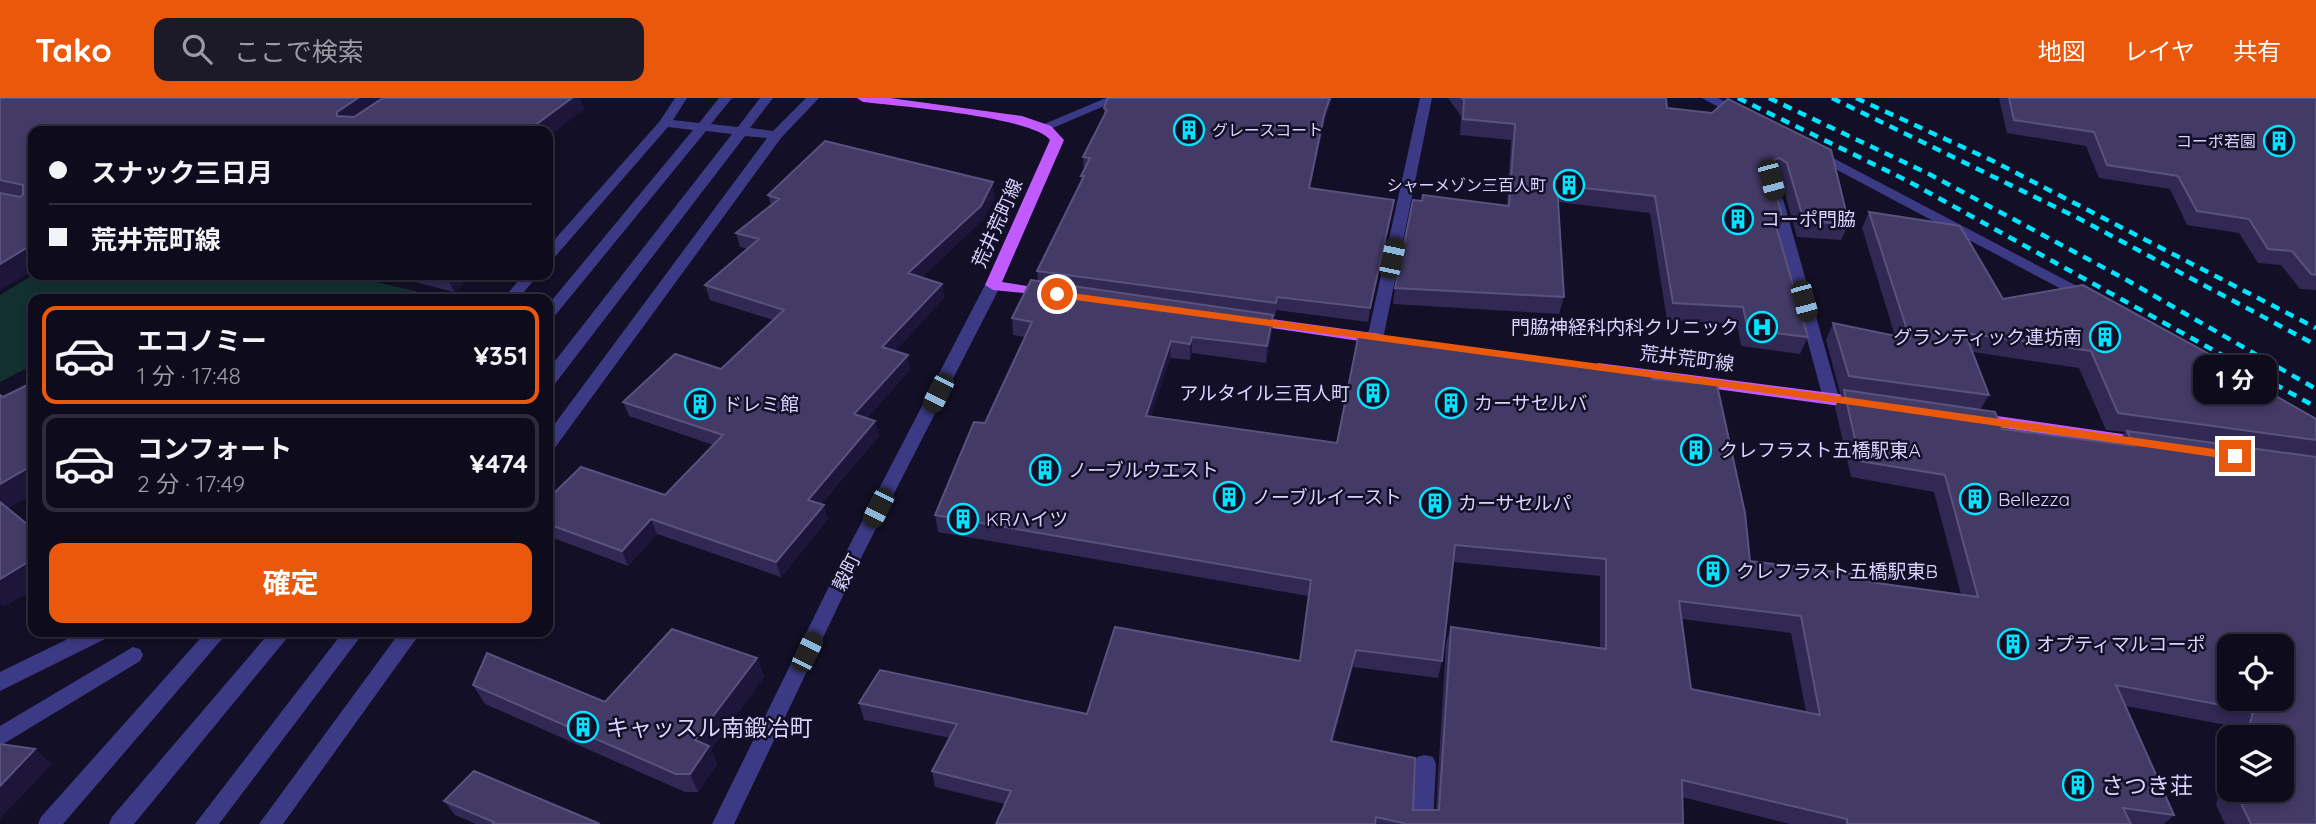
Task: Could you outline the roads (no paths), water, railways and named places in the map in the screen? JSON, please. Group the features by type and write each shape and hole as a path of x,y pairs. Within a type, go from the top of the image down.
{"main road":[{"path":"863,98 912,101 1022,120 1044,127"},
{"name":"荒井荒町線","path":"1044,127 1055,135 1057,140 993,285 1058,295"},
{"path":"1237,320 1403,342"},
{"name":"荒井荒町線","path":"1583,366 1872,404"},
{"path":"1956,416 2164,446"}],"street":[{"path":"553,250 665,123 681,98"},
{"path":"553,309 726,98"},
{"path":"553,375 767,98"},
{"path":"553,438 776,135 813,98"},
{"path":"1044,127 1117,98"},
{"path":"1376,339 1426,98"},
{"path":"1708,98 1760,123"},
{"path":"665,123 776,135"},
{"path":"1797,142 2102,306"},
{"path":"1771,180 1831,398"},
{"path":"514,294 527,280"},
{"name":"穀町","path":"723,824 854,554 993,285"},
{"path":"0,682 90,637"},
{"path":"49,824 214,637"},
{"path":"120,824 278,637"},
{"path":"206,824 350,637"},
{"path":"270,824 407,637"},
{"path":"0,737 133,655"},
{"path":"1422,824 1425,764"}],"railway":[{"path":"1738,98 1906,180 2316,407"},
{"path":"1769,98 1929,174 2125,279 2316,389"},
{"path":"1832,98 2076,217 2316,345"},
{"path":"1856,98 1993,161 2316,328"}],"place":[{"name":"グレースコート","path":"1189,130"},
{"name":"コーポ若園","path":"2279,141"},
{"name":"シャーメゾン三百人町","path":"1569,185"},
{"name":"コーポ門脇","path":"1738,219"},
{"name":"門脇神経科内科クリニック","path":"1762,327"},
{"name":"グランティック連坊南","path":"2105,337"},
{"name":"アルタイル三百人町","path":"1373,393"},
{"name":"カーサセルバ","path":"1451,403"},
{"name":"ドレミ館","path":"700,404"},
{"name":"クレフラスト五橋駅東A","path":"1696,450"},
{"name":"ノーブルウエスト","path":"1045,470"},
{"name":"ノーブルイースト","path":"1229,497"},
{"name":"Bellezza","path":"1975,499"},
{"name":"カーサセルパ","path":"1435,503"},
{"name":"KRハイツ","path":"963,519"},
{"name":"クレフラスト五橋駅東B","path":"1713,571"},
{"name":"オプティマルコーポ","path":"2013,644"},
{"name":"キャッスル南鍛冶町","path":"583,727"},
{"name":"さつき荘","path":"2078,785"}]}
